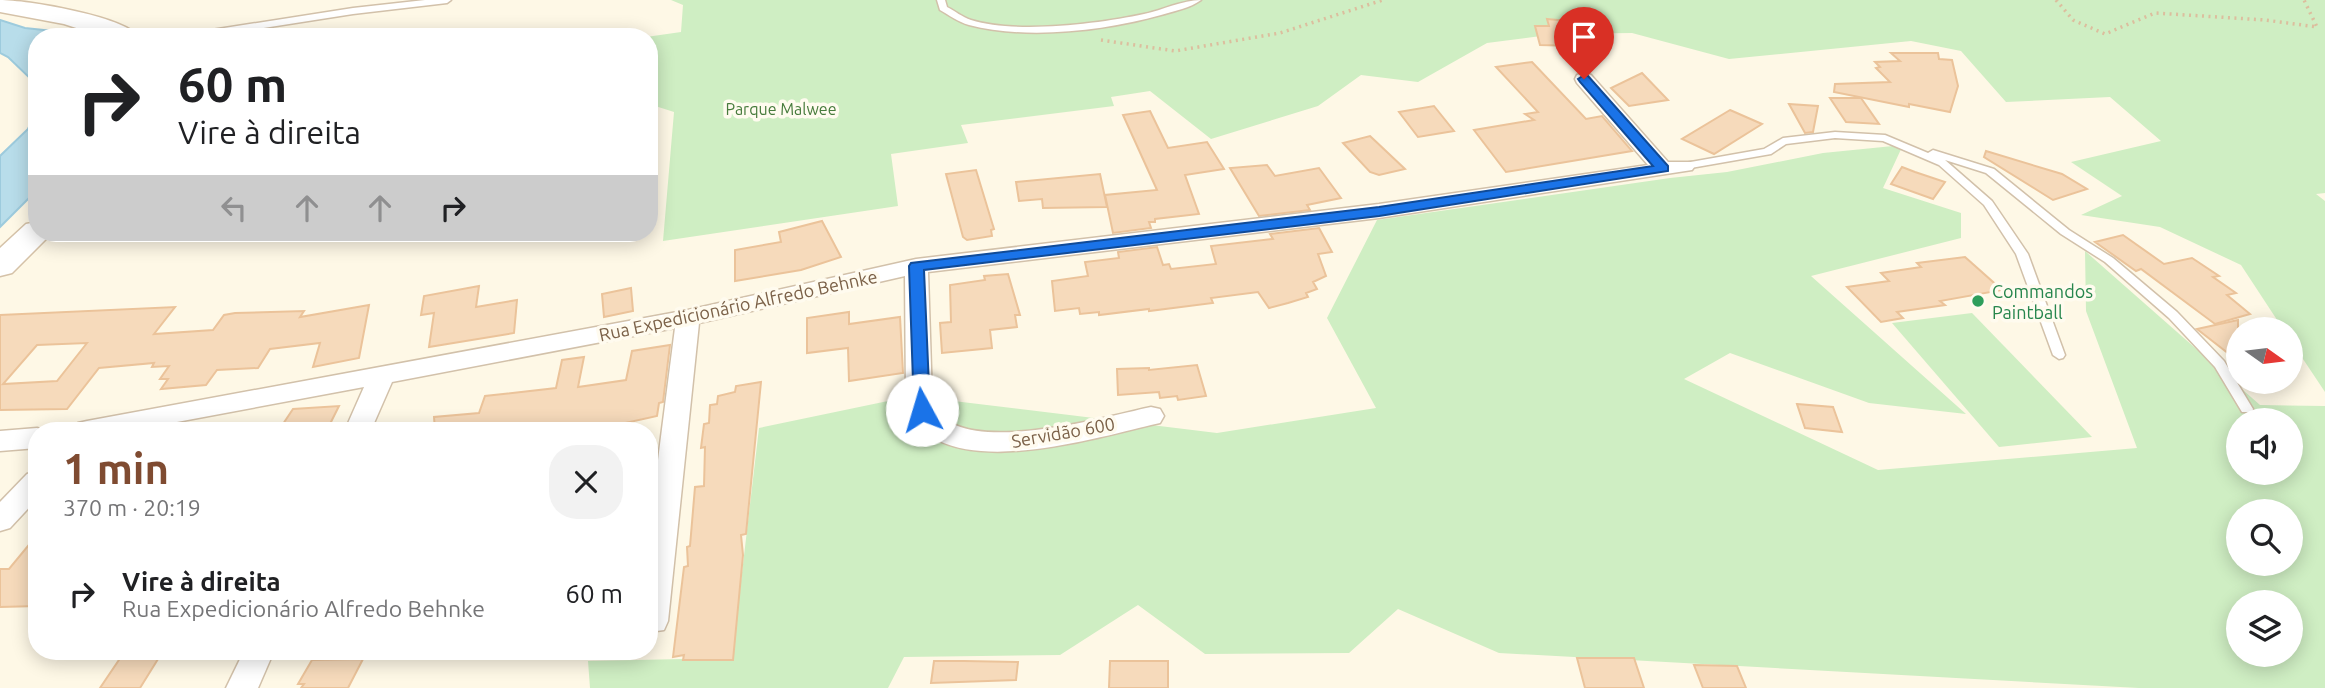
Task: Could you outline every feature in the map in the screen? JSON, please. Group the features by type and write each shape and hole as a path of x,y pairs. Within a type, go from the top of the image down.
{"main road":[{"path":"0,5 76,18 107,28"},
{"path":"0,266 28,240"}],"street":[{"path":"1584,79 1674,167"},
{"name":"Rua Expedicionário Alfredo Behnke","path":"132,422 688,318 916,266 1379,212 1674,167"},
{"name":"Servidão 600","path":"916,266 919,388 922,410 936,428 956,440 992,443 1039,439 1151,416"},
{"path":"658,578 688,318"},
{"path":"362,422 382,377"},
{"path":"0,442 28,439"},
{"path":"0,520 28,490"},
{"path":"242,688 255,660"}],"lane":[{"path":"244,28 447,0"},
{"path":"941,0 943,8 970,23 1032,30 1148,17 1197,0"},
{"path":"1674,167 1766,152 1783,141 1835,135 1885,138 1943,163 1988,203 2022,254 2059,355"},
{"path":"1913,150 1947,156 1990,171 2066,232 2109,260 2173,314 2220,364 2246,408"}],"path":[{"path":"1097,40 1175,51 1280,33 1383,0"},
{"path":"2056,0 2073,20 2105,34 2155,13 2265,20 2317,27 2304,0"}],"green space":[{"name":"Parque Malwee","path":"671,0 2325,0 2325,193 2316,194 2325,201 2325,392 2303,359 2303,317 2275,317 2241,265 2160,227 2081,215 2122,196 2071,162 2161,141 2110,97 2006,102 1961,51 1911,41 1729,59 1632,33 1556,34 1487,43 1418,82 1361,75 1318,106 1211,139 1150,91 1111,97 1114,106 961,125 968,143 891,154 898,206 663,241 674,112 658,107 658,35 681,32 683,5"},
{"path":"1903,145 1883,188 1961,213 1961,238 1811,276 1966,414 1869,403 1730,353 1684,379 1878,470 2137,448 2086,311 2085,251 2226,375 2226,394 2248,394 2260,405 2325,406 2325,688 2139,688 1499,653 1398,609 1349,653 1205,654 1138,605 1060,655 904,657 888,688 590,688 588,661 732,658 759,428 912,396 1217,433 1376,408 1327,318 1377,220 1727,172 1823,153"},
{"path":"1972,313 2092,437 1999,447 1892,323"}],"water":[{"path":"0,20 28,28 28,76 0,53"},
{"path":"28,129 28,199 0,227 0,156"}],"building":[{"path":"1547,19 1568,21 1576,46 1540,45 1535,26 1549,26"},
{"path":"1891,53 1938,53 1939,59 1952,60 1958,86 1950,112 1834,92 1835,84 1890,82 1876,68 1880,67 1875,62 1900,61"},
{"path":"1532,62 1586,119 1602,116 1632,151 1506,172 1474,130 1534,120 1525,114 1538,112 1496,67"},
{"path":"1642,73 1668,100 1629,106 1611,88"},
{"path":"1830,98 1861,98 1879,124 1846,122"},
{"path":"1789,104 1818,106 1813,132 1805,133"},
{"path":"1434,106 1454,131 1418,137 1399,112"},
{"path":"1730,110 1762,124 1714,154 1682,139"},
{"path":"1150,111 1168,148 1207,142 1224,169 1185,175 1199,214 1155,219 1155,222 1149,222 1151,228 1113,233 1105,195 1157,190 1123,115"},
{"path":"1370,136 1405,169 1379,175 1370,172 1343,143"},
{"path":"1986,151 2062,174 2087,189 2053,200 1984,157"},
{"path":"1267,165 1275,176 1319,168 1341,198 1307,205 1310,210 1259,216 1230,168"},
{"path":"1902,167 1945,182 1933,199 1891,184"},
{"path":"976,170 994,229 991,230 992,236 967,240 963,237 946,174"},
{"path":"1100,174 1107,207 1043,208 1042,199 1019,201 1016,182"},
{"path":"822,221 841,257 801,270 735,281 735,250 781,242 779,232"},
{"path":"1319,228 1332,252 1318,254 1326,276 1313,282 1317,289 1306,293 1308,297 1269,308 1258,292 1211,298 1213,303 1149,311 1099,315 1099,312 1080,314 1079,308 1055,311 1052,281 1088,276 1085,262 1119,258 1118,252 1157,247 1163,265 1169,264 1171,269 1216,264 1211,246 1273,239 1270,234"},
{"path":"2123,235 2164,264 2192,258 2219,276 2213,277 2236,293 2227,295 2250,314 2226,317 2226,321 2215,324 2141,269 2136,271 2095,242"},
{"path":"1965,257 2002,290 1940,301 1945,305 1897,312 1903,318 1881,322 1847,287 1889,281 1881,273 1921,267 1917,263"},
{"path":"1008,274 1020,315 1015,315 1017,327 990,330 992,348 942,353 940,323 951,322 950,285 985,280 984,276"},
{"path":"479,286 476,307 517,300 514,333 429,347 434,313 421,315 424,296"},
{"path":"631,288 633,311 604,317 602,294"},
{"path":"369,305 359,358 313,367 320,343 270,349 258,368 217,370 206,385 161,389 168,379 160,379 169,366 152,367 154,363 99,368 67,409 0,410 0,315 175,307 154,334 213,330 224,315 235,313 304,311 300,317","holes":["87,343 57,381 3,384 37,345"]},
{"path":"849,312 849,324 900,317 903,373 849,381 848,348 807,353 807,318"},
{"path":"2226,323 2226,352 2197,329"},
{"path":"670,345 663,402 659,403 657,416 630,422 434,422 434,417 479,413 485,396 556,388 562,360 584,357 578,387 626,380 632,351"},
{"path":"1197,365 1206,396 1178,400 1177,396 1160,398 1159,392 1118,395 1117,369 1149,370"},
{"path":"761,382 746,534 741,535 743,555 733,660 683,660 684,655 673,657 684,567 688,566 687,547 690,546 695,487 704,486 705,447 701,448 704,424 709,423 710,405 717,404 718,396 735,392 736,386"},
{"path":"1797,404 1833,407 1842,432 1805,428"},
{"path":"339,406 331,422 284,422 293,409"},
{"path":"28,546 28,606 0,607 0,569 9,569"},
{"path":"1577,658 1634,658 1644,688 1585,688"},
{"path":"119,660 157,660 140,688 100,688"},
{"path":"312,660 362,660 348,688 301,688 304,684 298,684"},
{"path":"934,661 1018,662 1016,680 931,683"},
{"path":"1110,661 1168,661 1168,688 1109,688"},
{"path":"1694,665 1737,666 1746,688 1703,688"}],"place":[{"name":"Commandos Paintball","path":"1978,301"}],"route":[{"path":"922,410 916,266 1379,212 1663,169 1584,79"}]}
